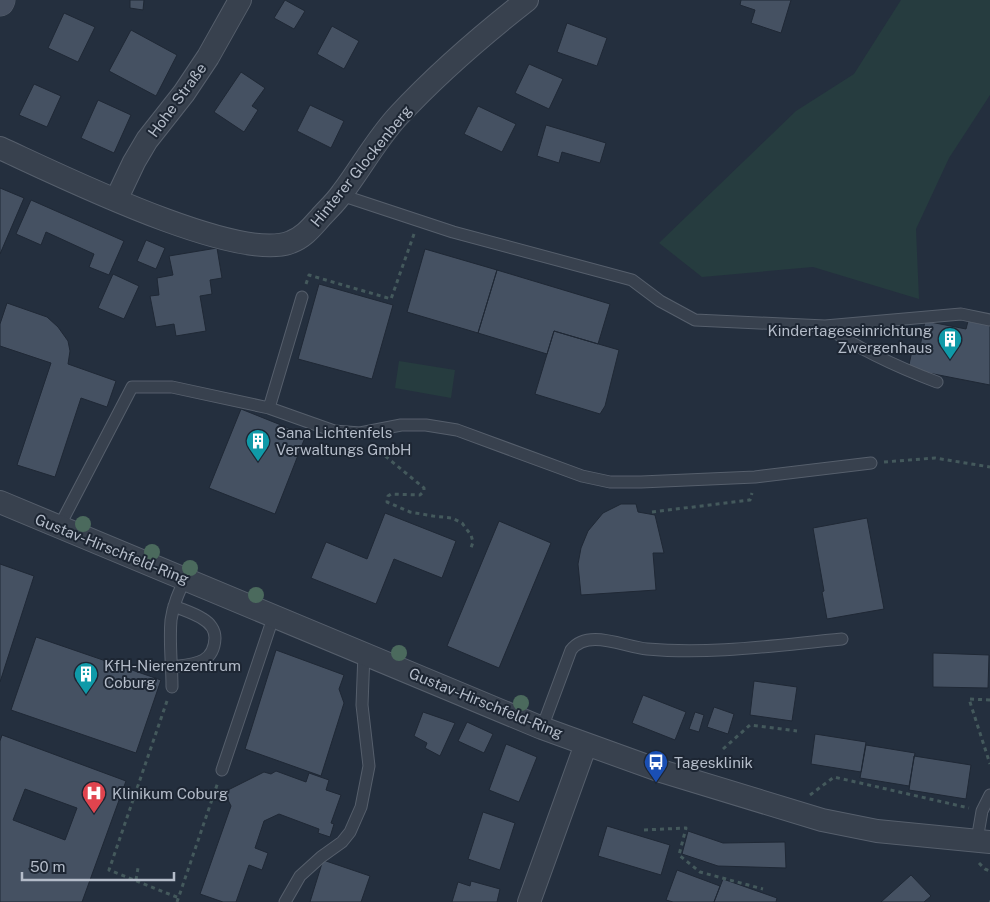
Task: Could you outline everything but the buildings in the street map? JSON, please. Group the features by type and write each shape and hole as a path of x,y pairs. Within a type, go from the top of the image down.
{"street":[{"name":"Hohe Straße","path":"116,200 147,140 184,93 208,57 240,0"},
{"name":"Hinterer Glockenberg","path":"0,148 116,200 202,232 243,243 269,246 291,242 304,236 341,195 397,117 458,58 527,0"},
{"name":"Gustav-Hirschfeld-Ring","path":"0,502 542,728 677,777 822,820 877,831 984,841"},
{"path":"529,902 586,744"}],"lane":[{"path":"341,195 418,221 632,280 660,302 695,320 825,326 960,314 990,320"},
{"path":"269,408 302,297"},
{"path":"825,326 846,340 898,368 937,382"},
{"path":"59,527 132,387 172,388 269,408 334,431 360,433 400,425 426,425 457,430 582,476 610,482 755,477 871,463"},
{"path":"172,687 171,620 174,606 185,579"},
{"path":"172,667 196,664 210,656 214,649 215,633 211,626 202,618 174,606"},
{"path":"222,770 274,615"},
{"path":"542,728 571,650 576,644 584,640 599,639 635,648 679,652 712,651 842,639"},
{"path":"285,902 300,876 321,856 342,842 350,832 361,807 368,766 362,705 364,653"},
{"path":"984,841 982,812 990,795"}],"path":[{"path":"302,297 309,275 391,299 418,221"},
{"path":"360,433 424,488 420,495 391,494 388,496 387,502 410,512 452,518 462,523 471,534 473,542 470,548"},
{"path":"871,463 934,458 990,467"},
{"path":"652,512 750,500 755,477"},
{"path":"172,687 109,870 136,880 178,900 222,770"},
{"path":"990,700 969,699 990,764"},
{"path":"723,749 750,725 796,731"},
{"path":"790,811 834,777 982,812"},
{"path":"644,830 686,828 679,855 700,872 763,889"},
{"path":"136,880 138,868"}],"green space":[{"path":"901,0 990,0 990,95 949,158 916,229 919,299 813,267 702,277 659,243 796,111 854,74"},
{"path":"399,361 455,370 451,398 395,388"}],"place":[{"name":"Kindertageseinrichtung Zwergenhaus","path":"950,360"},
{"name":"Sana Lichtenfels Verwaltungs GmbH","path":"258,462"},
{"name":"KfH-Nierenzentrum Coburg","path":"86,695"},
{"name":"Tagesklinik","path":"656,783"},
{"name":"Klinikum Coburg","path":"94,814"}]}
